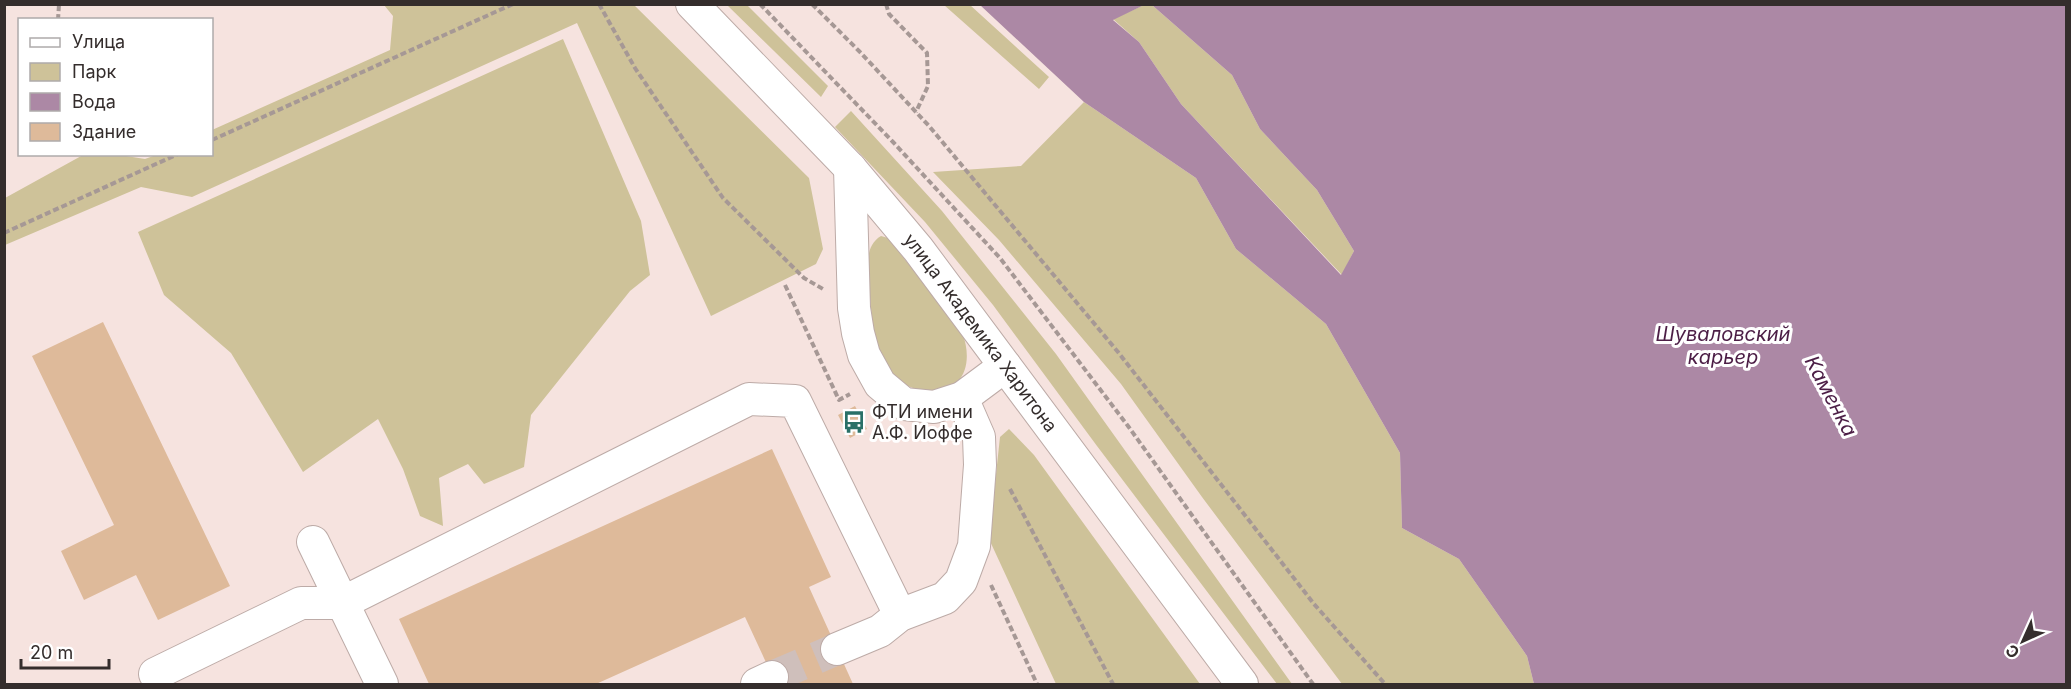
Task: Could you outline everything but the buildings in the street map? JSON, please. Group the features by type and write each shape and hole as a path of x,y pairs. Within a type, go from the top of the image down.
{"street":[{"name":"улица Академика Харитона","path":"692,4 850,168 918,249 1242,684"},
{"path":"850,168 854,308 864,355 880,384 904,404 934,407 962,398 1005,366"},
{"path":"837,649 880,631 900,615 945,598 961,581 974,546 980,465 978,436 962,398"},
{"path":"155,674 301,603 342,603 749,399 795,401 900,615"},
{"path":"313,542 382,684"}],"path":[{"path":"213,140 513,4"},
{"path":"599,4 635,68 723,198 804,278 854,308"},
{"path":"759,4 885,133 1000,258 1128,426 1313,684"},
{"path":"812,4 916,112 1118,352 1314,604 1385,684"},
{"path":"886,4 889,14 927,53 928,86 916,112"},
{"path":"4,233 174,156"},
{"path":"785,285 839,400 855,391"},
{"path":"1008,486 1113,684"},
{"path":"974,546 1037,684"}],"green space":[{"path":"633,4 809,178 823,249 816,264 711,316 577,23 192,197 141,187 5,245 5,198 81,156 126,156 145,159 153,156 213,156 213,130 390,50 393,16 384,5"},
{"path":"727,5 747,5 828,86 821,97"},
{"path":"944,5 970,5 1049,77 1039,89"},
{"path":"1144,5 1152,5 1232,75 1260,129 1317,190 1354,251 1342,275 1181,104 1139,42 1113,19"},
{"path":"563,39 641,221 650,275 630,291 531,415 524,467 484,484 468,464 439,478 443,526 420,516 403,469 378,419 303,472 231,353 164,295 138,232"},
{"path":"1084,102 1196,178 1236,249 1326,324 1400,453 1402,528 1459,559 1527,656 1534,684 1342,684 1202,497 1121,384 999,240 933,172 1021,166"},
{"path":"851,111 942,211 1056,354 1292,684 1277,684 993,305 925,222 835,127"},
{"path":"881,236 888,238 962,332 967,359 959,380 951,387 941,391 913,388 895,378 885,364 876,343 868,272 869,251"},
{"path":"1009,429 1034,455 1200,684 1056,684 989,539 1000,437"}],"water":[{"name":"Шуваловский карьер","path":"980,5 1144,5 1113,20 1139,42 1181,104 1341,275 1354,251 1317,190 1260,129 1232,75 1152,5 2066,5 2066,684 1534,684 1527,656 1459,559 1402,528 1400,453 1326,324 1236,249 1196,178 1084,102"}],"tunnel":[{"path":"772,677 837,649"}],"place":[{"name":"ФТИ имени А.Ф. Иоффе","path":"854,422"}],"water label":[{"name":"Каменка","path":"1831,396"}]}
